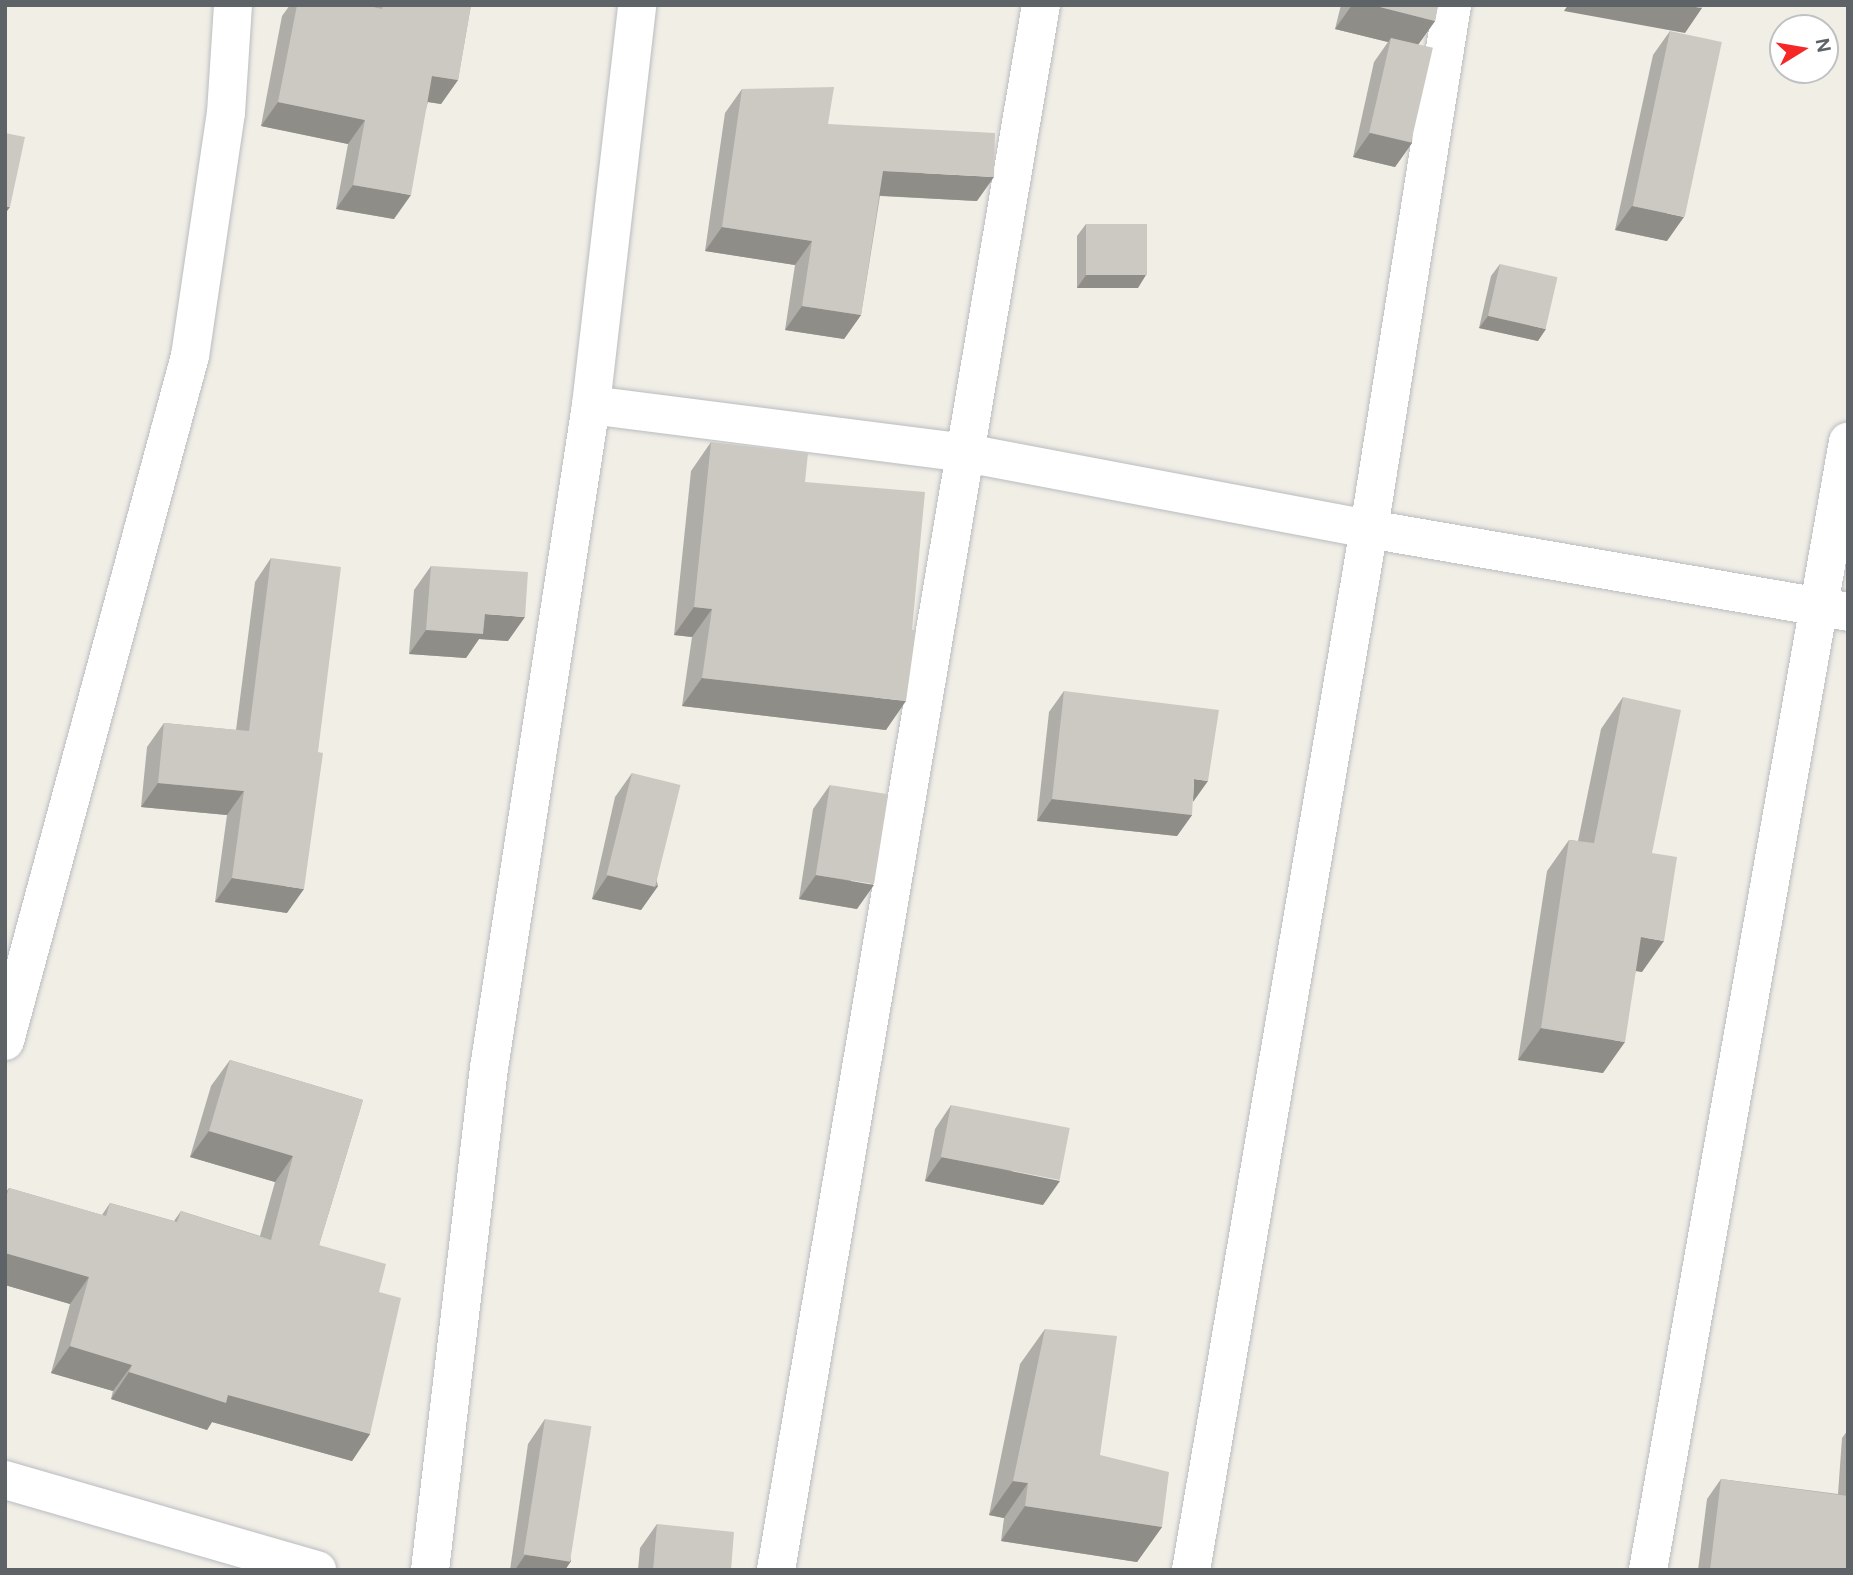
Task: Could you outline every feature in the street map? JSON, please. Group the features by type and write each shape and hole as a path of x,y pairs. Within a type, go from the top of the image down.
{"street":[{"path":"5,1041 190,356 226,113 233,5"},
{"path":"430,1570 489,1068 591,405 637,5"},
{"path":"776,1570 1041,5"},
{"path":"1191,1570 1369,529 1452,5"},
{"path":"591,405 966,453 1369,529 1835,610"},
{"path":"1648,1570 1835,610 1848,442"},
{"path":"5,1480 317,1570"}],"building":[{"path":"297,5 365,5 382,9 383,5 471,5 458,80 432,76 411,195 353,185 365,120 278,102"},
{"path":"1372,5 1438,5 1435,21"},
{"path":"1670,31 1722,42 1685,217 1633,206"},
{"path":"1391,38 1433,48 1411,142 1369,133"},
{"path":"834,87 828,124 995,133 994,177 883,171 861,315 802,306 812,241 722,227 742,89"},
{"path":"5,133 25,137 10,207 5,206"},
{"path":"1086,224 1147,224 1147,275 1086,275"},
{"path":"1500,264 1557,277 1546,329 1488,316"},
{"path":"711,442 808,453 805,482 925,492 912,630 916,630 906,701 702,678 712,609 694,607"},
{"path":"271,558 341,567 318,752 323,753 304,889 232,878 244,791 158,783 164,723 249,731"},
{"path":"431,566 528,572 525,617 485,614 483,634 426,630"},
{"path":"1064,691 1219,710 1208,781 1194,779 1192,815 1052,799"},
{"path":"1623,697 1681,710 1652,853 1677,857 1664,941 1641,937 1625,1042 1541,1028 1569,840 1594,843"},
{"path":"632,773 681,785 655,887 607,875"},
{"path":"830,785 888,794 874,884 816,875"},
{"path":"230,1060 363,1100 319,1245 386,1264 379,1292 401,1298 370,1434 228,1395 226,1403 129,1372 132,1365 70,1346 89,1277 5,1253 5,1200 9,1188 106,1216 110,1203 177,1222 181,1211 271,1240 293,1156 209,1131"},
{"path":"951,1105 1070,1128 1060,1180 941,1157"},
{"path":"1045,1329 1117,1336 1100,1455 1169,1472 1162,1527 1025,1506 1028,1483 1013,1481"},
{"path":"545,1419 591,1426 570,1562 524,1554"},
{"path":"1721,1479 1848,1496 1848,1570 1710,1570"},
{"path":"657,1524 734,1532 731,1570 653,1570"}]}
